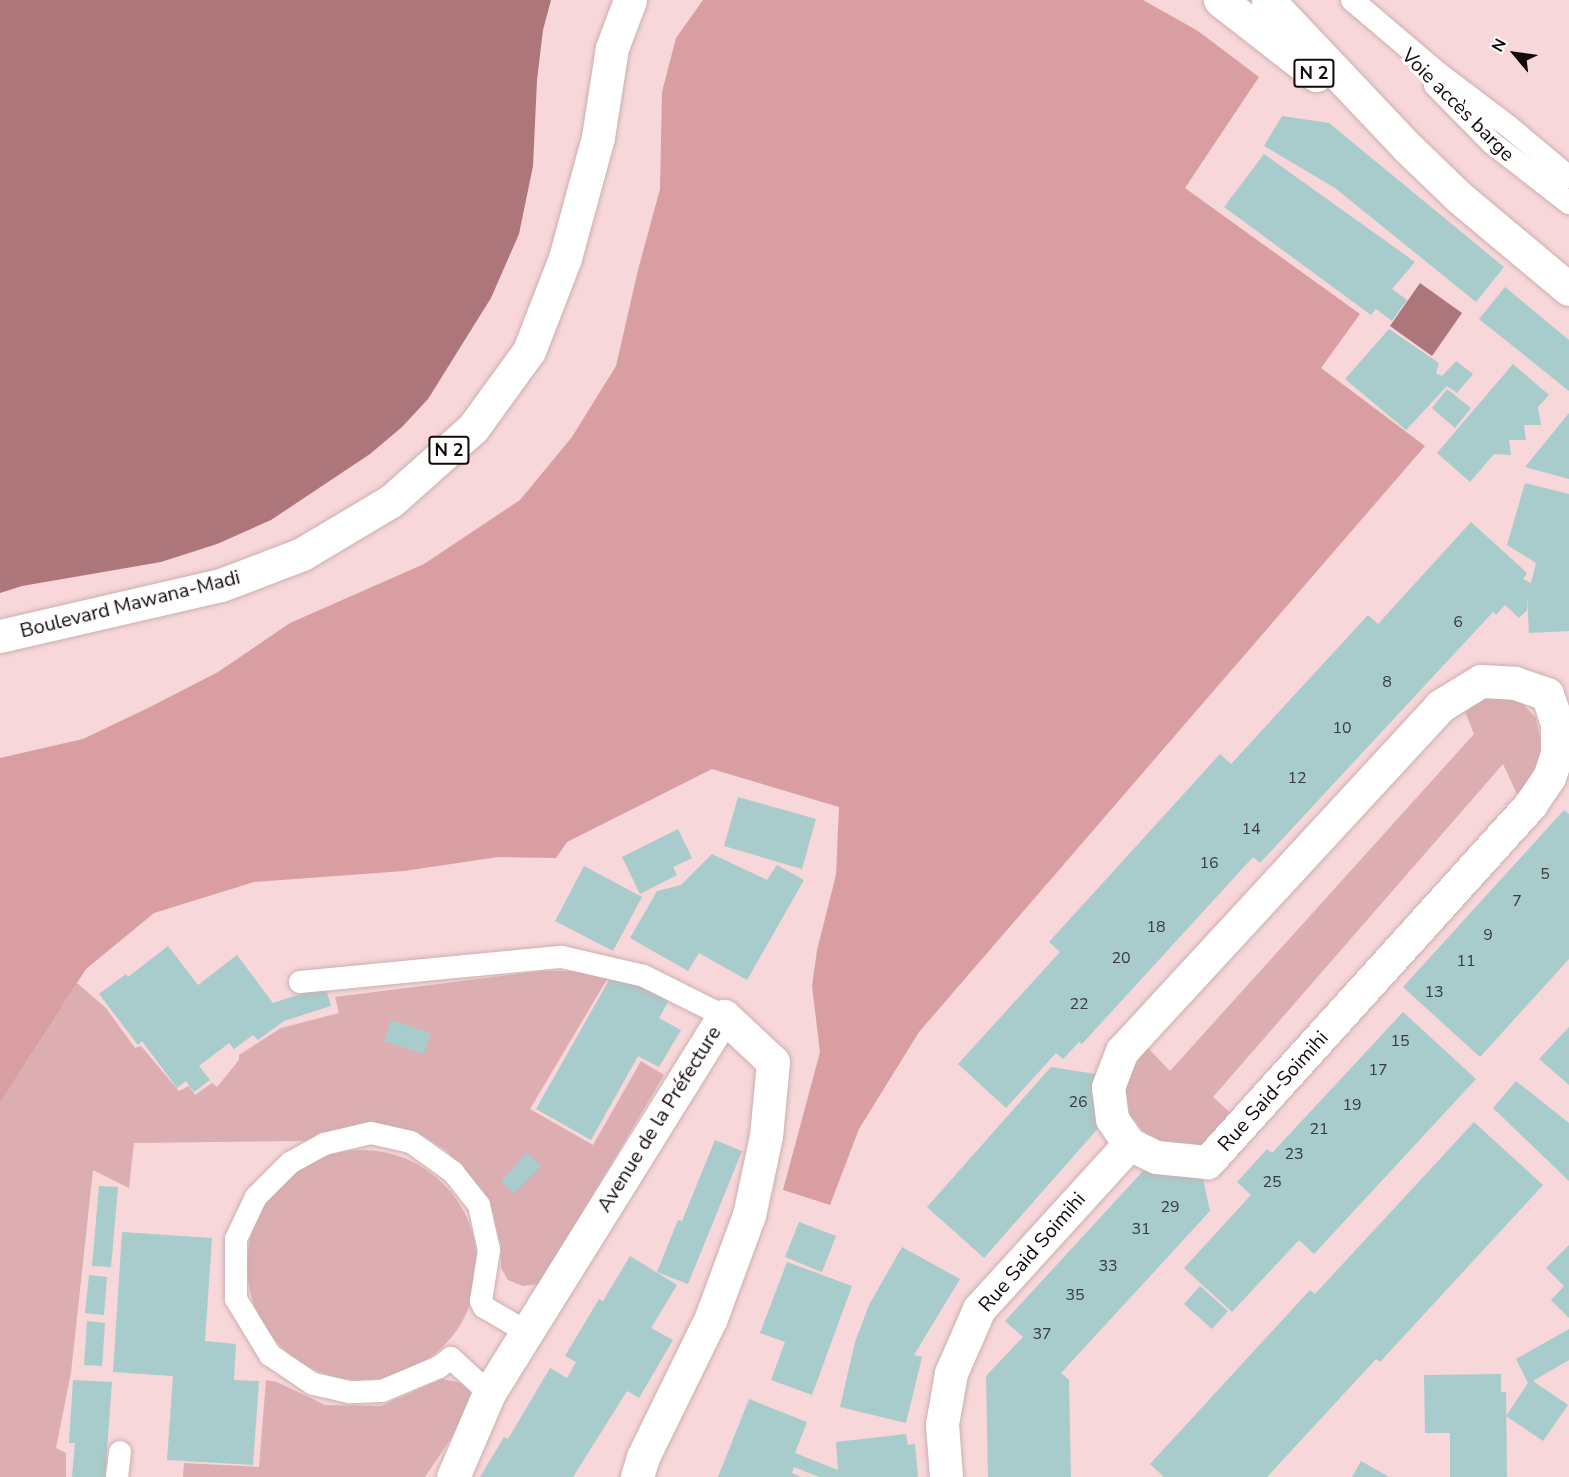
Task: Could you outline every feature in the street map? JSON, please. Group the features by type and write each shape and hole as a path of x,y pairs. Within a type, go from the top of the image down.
{"street":[{"name":"Boulevard Mawana-Madi","path":"0,636 221,585 302,554 391,501 472,428 529,351 565,258 598,137 612,48 630,0"},
{"name":"N 2","path":"1220,0 1407,147"},
{"name":"N 2","path":"1268,0 1407,147 1460,198 1569,289"},
{"name":"Rue Said-Soimihi","path":"1480,681 1515,682 1558,688 1557,753 1549,777 1531,804 1217,1153 1207,1162 1156,1158 1129,1144 1112,1119 1108,1087 1122,1051 1440,706 1480,681"},
{"name":"Avenue de la Préfecture","path":"453,1477 489,1393 525,1331 724,1016 773,1062 766,1136 749,1215 714,1307 643,1457 637,1477"},
{"name":"Rue Said Soimihi","path":"946,1477 942,1424 951,1372 979,1309 1129,1144"}],"lane":[{"path":"1352,0 1569,177"},
{"name":"Voie accès barge","path":"1380,24 1492,143 1569,203"},
{"path":"300,982 562,957 644,976 724,1016"},
{"path":"489,1393 451,1358 439,1367 382,1390 349,1392 313,1384 270,1355 236,1299 236,1239 256,1197 290,1163 324,1144 371,1133 411,1142 453,1172 479,1205 489,1250 480,1301 484,1307 525,1331"},
{"path":"117,1477 120,1452"}],"shaded area":[{"path":"0,0 551,0 543,30 537,80 533,166 519,234 491,298 428,399 402,427 370,454 271,520 217,544 161,562 22,586 0,593"},
{"path":"703,0 1143,0 1198,31 1259,77 1185,188 1360,314 1321,368 1425,446 919,1032 859,1129 830,1205 783,1190 820,1052 812,986 817,950 836,875 839,807 712,769 567,842 556,858 498,857 404,871 254,882 154,913 86,969 0,1103 0,758 83,739 150,707 218,672 290,623 424,564 520,500 572,437 616,366 638,270 660,189 662,92 676,38"},
{"path":"1420,283 1462,313 1432,356 1390,326"},
{"path":"1501,695 1522,703 1536,718 1541,742 1540,759 1534,777 1517,794 1503,764 1213,1097 1235,1117 1201,1153 1188,1153 1147,1135 1130,1116 1125,1089 1126,1078 1147,1047 1170,1071 1474,734 1463,707 1481,696"},
{"path":"541,971 612,971 530,1109 593,1145 641,1061 664,1075 540,1284 523,1286 508,1280 501,1268 501,1245 488,1199 447,1151 423,1136 394,1128 307,1141 134,1143 129,1188 93,1170 71,1373 56,1448 66,1453 66,1477 0,1477 0,1103 77,983 106,1008 135,1048 141,1046 179,1091 189,1086 195,1095 212,1083 217,1087 239,1060 239,1055 281,1028 339,1013 335,997"},
{"path":"351,1150 373,1150 416,1163 435,1176 451,1192 464,1211 472,1232 477,1265 475,1287 464,1319 451,1338 435,1354 416,1367 395,1375 373,1380 351,1380 308,1367 289,1354 273,1338 260,1319 252,1298 247,1276 247,1254 260,1211 273,1192 289,1176 308,1163 329,1155"},
{"path":"442,1379 462,1383 471,1389 470,1410 425,1477 183,1477 184,1463 259,1467 266,1380 277,1382 325,1405 381,1406"}],"building":[{"path":"1282,116 1329,123 1504,267 1476,302 1335,188 1264,146"},
{"path":"1264,154 1415,262 1392,289 1407,300 1392,321 1376,309 1371,315 1224,207"},
{"path":"1505,287 1569,340 1569,391 1479,319"},
{"path":"1389,329 1439,363 1436,373 1442,376 1456,361 1473,374 1457,393 1447,386 1406,430 1345,379"},
{"path":"1513,364 1549,395 1538,407 1541,425 1524,425 1526,440 1509,440 1511,455 1494,454 1470,482 1437,453"},
{"path":"1447,389 1471,408 1455,428 1432,408"},
{"path":"1569,413 1569,479 1525,467"},
{"path":"1525,483 1569,494 1569,631 1529,633 1527,595 1527,610 1519,618 1505,605 1496,615 1493,612 1260,863 1253,857 1082,1044 1079,1042 1063,1059 1056,1053 1006,1108 958,1064 1060,952 1049,942 1220,754 1231,764 1368,615 1378,624 1471,522 1527,573 1523,579 1531,583 1536,563 1507,545"},
{"path":"738,797 816,819 802,869 724,846"},
{"path":"1564,810 1569,814 1569,959 1480,1057 1403,987"},
{"path":"678,829 692,858 673,867 677,875 640,894 622,857"},
{"path":"712,854 767,880 777,865 804,880 747,980 699,953 688,971 630,938 657,891 681,885"},
{"path":"584,866 642,897 613,951 555,921"},
{"path":"168,946 198,985 237,955 273,1003 325,986 331,1006 284,1021 258,1040 253,1035 234,1049 229,1043 199,1066 210,1080 194,1092 186,1081 177,1088 142,1041 138,1045 99,994 126,974 128,977"},
{"path":"613,973 670,998 659,1018 681,1030 659,1067 638,1056 591,1140 536,1109"},
{"path":"1403,1012 1476,1079 1314,1254 1299,1240 1232,1312 1184,1268 1251,1195 1237,1182 1267,1149 1272,1153"},
{"path":"391,1020 431,1033 424,1054 384,1041"},
{"path":"1569,1027 1569,1085 1539,1059"},
{"path":"1051,1067 1096,1074 1108,1117 984,1258 927,1207"},
{"path":"1516,1081 1569,1123 1569,1181 1493,1108"},
{"path":"1474,1122 1543,1185 1380,1362 1376,1359 1267,1477 1164,1477 1150,1464 1310,1290 1315,1294"},
{"path":"715,1140 742,1151 688,1284 657,1272 678,1220 682,1221"},
{"path":"527,1153 541,1166 514,1194 501,1181"},
{"path":"1154,1159 1200,1166 1210,1211 1061,1373 1069,1380 1071,1477 988,1477 986,1376 1023,1337 1005,1321"},
{"path":"99,1186 118,1187 111,1267 92,1266"},
{"path":"799,1222 836,1236 822,1272 785,1257"},
{"path":"122,1232 212,1238 205,1341 236,1344 234,1380 259,1381 253,1465 167,1460 173,1376 113,1372"},
{"path":"1569,1245 1569,1318 1551,1300 1564,1286 1546,1268"},
{"path":"902,1247 960,1279 914,1355 922,1357 906,1423 840,1407 855,1342 869,1305"},
{"path":"630,1256 677,1285 651,1328 673,1340 639,1398 627,1391 573,1477 480,1477 504,1437 508,1439 550,1368 567,1378 576,1362 565,1356 599,1299 603,1301"},
{"path":"787,1262 852,1286 812,1395 771,1380 785,1342 760,1333"},
{"path":"89,1275 107,1277 104,1315 85,1313"},
{"path":"1200,1286 1228,1311 1212,1329 1184,1304"},
{"path":"87,1321 105,1323 102,1366 84,1365"},
{"path":"1569,1329 1569,1360 1533,1381 1568,1405 1543,1441 1506,1416 1528,1383 1516,1359"},
{"path":"1501,1374 1501,1392 1506,1392 1507,1477 1450,1477 1450,1433 1425,1433 1424,1375"},
{"path":"73,1380 112,1382 105,1477 72,1477 75,1443 69,1443"},
{"path":"749,1399 807,1422 795,1453 838,1470 836,1442 906,1434 908,1445 915,1444 918,1477 819,1477 794,1467 792,1473 801,1477 718,1477"},
{"path":"1361,1461 1389,1477 1352,1477"}]}
